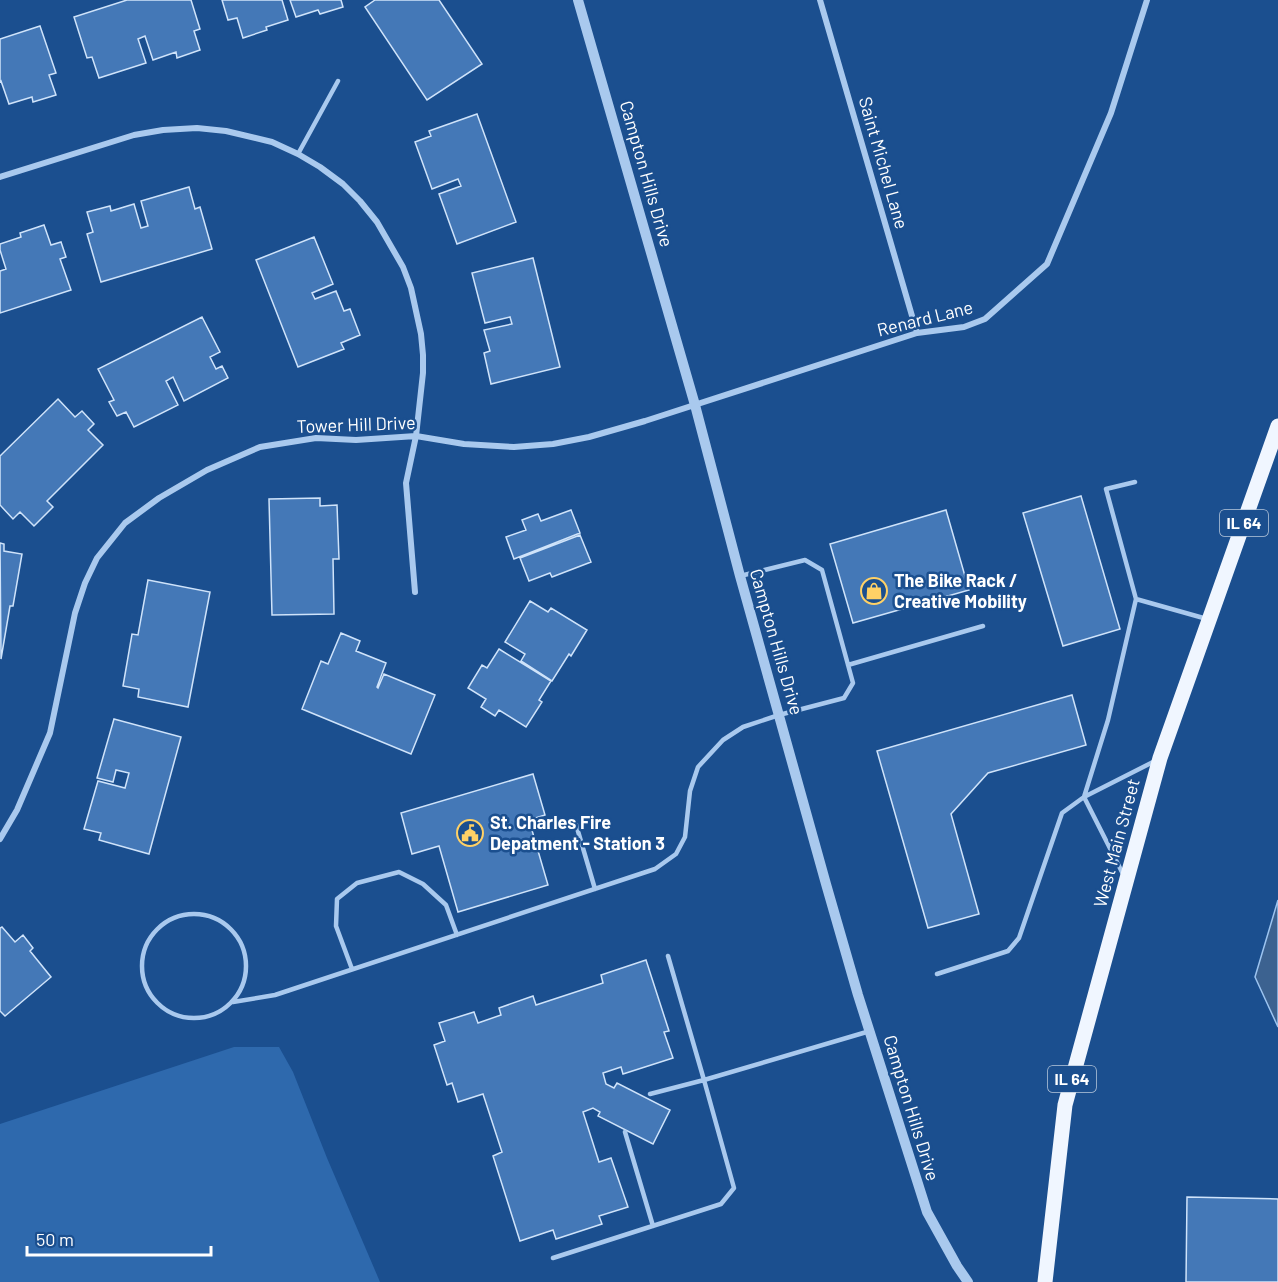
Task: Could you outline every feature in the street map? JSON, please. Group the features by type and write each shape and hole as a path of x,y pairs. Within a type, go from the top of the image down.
{"main road":[{"name":"West Main Street","path":"1045,1282 1065,1105 1160,759 1278,426"}],"street":[{"name":"Campton Hills Drive","path":"578,0 695,405 825,884 927,1212 968,1282"},
{"name":"Saint Michel Lane","path":"820,0 917,333"},
{"name":"Renard Lane","path":"695,405 917,333 964,327 985,319 1047,264 1111,113 1147,0"},
{"path":"0,177 134,135 197,128 226,131 272,142 320,167 343,184 377,222 403,267 416,309 423,355 423,373 416,436 406,483 415,592"},
{"name":"Tower Hill Drive","path":"0,839 17,810 50,733 75,613 85,583 97,558 125,523 159,498 207,470 260,447 315,438 356,440 416,436 464,444 514,447 553,444 589,437 695,405"}],"lane":[{"path":"298,154 338,81"},
{"path":"1127,881 1084,797 1108,720 1136,599 1106,489 1134,482"},
{"path":"233,1002 242,987 246,970 245,954 239,939 227,926 213,917 197,914 180,916 165,922 153,934 144,948 141,966 144,984 153,999 167,1011 183,1018 201,1018 219,1013 233,1002 275,995 655,869 676,854 685,837 690,791 698,767 723,740 743,728 779,715 844,698 853,683 822,570 805,561 740,576"},
{"path":"1136,599 1210,620"},
{"path":"848,665 983,626"},
{"path":"937,974 1008,951 1020,938 1062,813 1084,797 1160,759"},
{"path":"575,821 595,889"},
{"path":"352,969 336,927 337,899 357,883 399,872 423,884 446,905 457,935"},
{"path":"553,1257 722,1204 734,1188 668,956"},
{"path":"650,1094 870,1031"},
{"path":"625,1132 653,1226"}],"shaded area":[{"path":"1278,900 1278,1027 1255,977"},
{"path":"234,1047 279,1047 293,1072 380,1282 0,1282 0,1124"}],"building":[{"path":"127,0 191,0 200,29 194,31 200,50 177,58 176,52 153,60 145,36 138,39 146,63 99,78 92,57 87,58 74,17"},
{"path":"222,0 282,0 288,20 243,38 237,18 228,20"},
{"path":"290,0 341,0 343,7 320,14 318,10 296,17"},
{"path":"375,0 439,0 482,64 427,100 365,7"},
{"path":"40,26 56,73 49,75 56,95 33,102 32,97 9,104 0,82 0,39"},
{"path":"477,114 516,222 457,244 439,194 461,186 458,179 432,189 415,142 431,136 429,131"},
{"path":"189,187 195,209 200,207 212,249 101,282 87,234 93,232 87,212 110,206 111,211 134,204 141,228 148,226 141,201"},
{"path":"44,225 51,245 61,242 66,257 60,259 71,290 0,313 0,271 6,269 0,244 21,237 20,233"},
{"path":"314,237 333,284 312,293 315,299 336,291 344,311 350,309 360,335 341,343 344,349 298,367 256,260"},
{"path":"533,258 560,367 491,384 484,353 490,351 484,330 512,324 510,317 485,323 472,273"},
{"path":"202,317 220,352 210,357 216,369 222,366 228,378 184,401 173,377 166,381 178,405 134,427 126,412 117,416 109,402 114,400 98,369"},
{"path":"58,399 75,417 82,411 94,424 88,430 103,445 47,501 53,507 34,526 20,512 13,519 0,505 0,456"},
{"path":"1081,496 1120,629 1063,646 1023,513"},
{"path":"320,498 320,506 337,505 339,559 333,559 334,614 272,615 269,499"},
{"path":"571,510 580,533 514,559 506,537 526,530 522,520 538,514 541,521"},
{"path":"946,510 969,590 853,623 830,544"},
{"path":"580,535 591,562 552,577 550,573 529,581 520,558"},
{"path":"0,543 4,544 4,551 22,554 1,659"},
{"path":"148,580 210,592 188,707 138,697 139,689 123,686 132,634 138,635"},
{"path":"530,601 548,612 551,608 587,630 552,681 521,661 525,654 505,642"},
{"path":"341,633 360,641 356,651 386,663 378,688 384,674 435,695 411,754 302,709 321,661 328,664"},
{"path":"499,649 551,681 539,700 542,702 526,727 499,710 495,716 481,707 486,699 468,688 482,665 487,668"},
{"path":"1072,695 1086,745 988,773 951,814 979,914 928,928 877,751"},
{"path":"114,719 181,737 149,854 99,840 101,833 84,829 98,781 125,788 129,773 116,770 113,782 97,778"},
{"name":"St. Charles Fire Depatment - Station 3","path":"533,774 545,815 529,820 548,885 458,912 439,846 412,854 401,813"},
{"path":"2,927 15,942 23,935 33,948 30,951 51,977 5,1016 0,1011 0,928"},
{"path":"646,960 669,1031 664,1032 673,1058 623,1074 621,1067 603,1073 606,1084 614,1088 617,1083 670,1110 653,1144 598,1116 600,1112 593,1108 583,1112 599,1162 611,1158 628,1207 599,1216 602,1224 556,1239 553,1230 520,1241 493,1156 502,1152 483,1094 458,1102 452,1083 447,1085 434,1045 445,1041 439,1023 474,1012 478,1023 501,1015 499,1008 533,996 536,1005 603,983 601,975"},
{"path":"1187,1197 1278,1199 1278,1282 1186,1282"}],"place":[{"name":"The Bike Rack / Creative Mobility","path":"874,591"},
{"name":"St. Charles Fire Depatment - Station 3","path":"470,833"}]}
